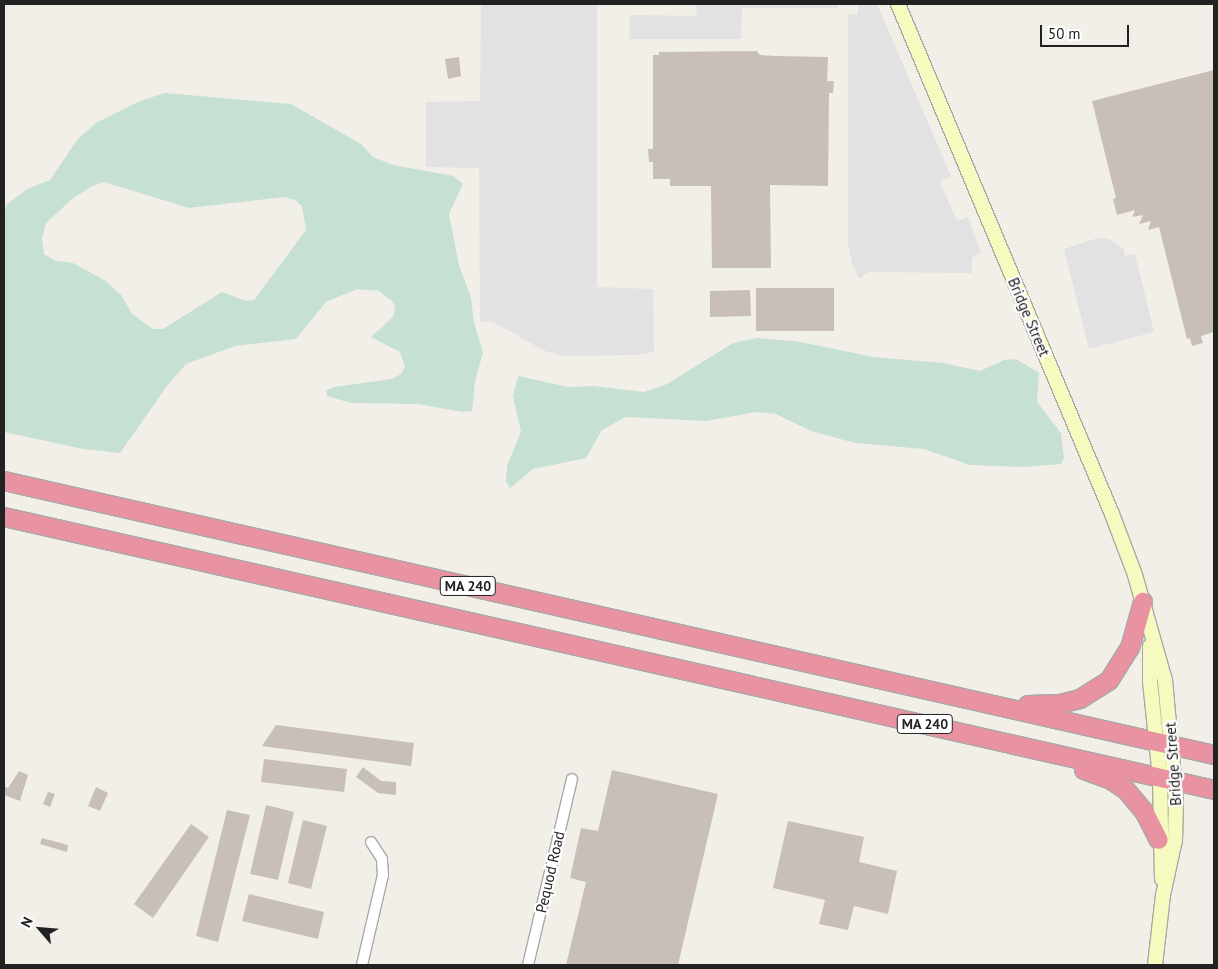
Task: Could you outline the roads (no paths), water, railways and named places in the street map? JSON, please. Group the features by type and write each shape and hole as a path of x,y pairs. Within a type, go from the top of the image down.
{"highway":[{"name":"MA 240","path":"4,481 1214,755"},
{"name":"MA 240","path":"4,516 1214,790"},
{"path":"998,706 1060,704 1080,699 1099,689 1125,660 1143,602"},
{"path":"983,738 1111,780 1133,798 1159,840"}],"street":[{"name":"Bridge Street","path":"898,4 1112,514 1143,602 1150,634 1165,680 1165,744 1175,840 1163,895 1155,965"},
{"name":"Pequod Road","path":"528,965 572,779"},
{"name":"Bridge Street","path":"1163,895 1159,840 1168,779"},
{"path":"362,965 383,875 382,859 371,842"}]}
